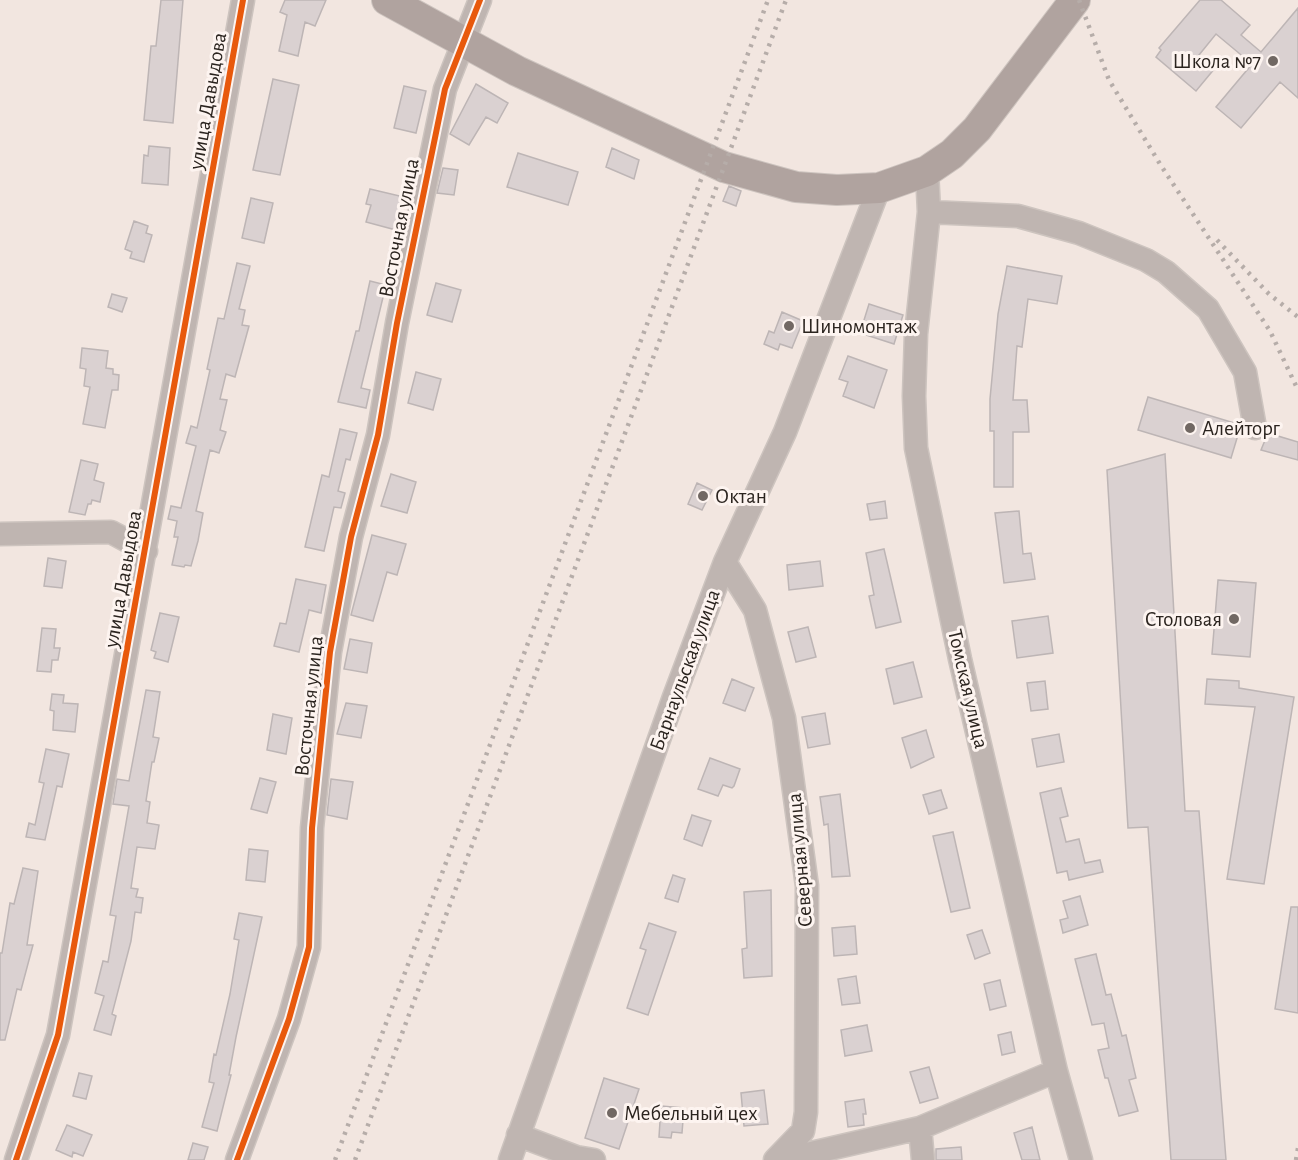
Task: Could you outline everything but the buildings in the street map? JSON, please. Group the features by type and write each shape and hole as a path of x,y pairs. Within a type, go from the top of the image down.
{"main road":[{"path":"387,0 517,71 724,166 796,187 879,188 927,171 952,154 977,129 1075,0"}],"street":[{"name":"улица Давыдова","path":"16,1160 58,1035 243,0"},
{"name":"Восточная улица","path":"237,1160 289,1019 309,947 312,828 330,652 351,537 378,435 423,189 445,89 461,42 480,0"},
{"name":"Томская улица","path":"927,171 929,212 916,334 914,396 916,448 960,659 1056,1071 1081,1160"},
{"name":"Барнаульская улица","path":"510,1160 670,709 725,562 785,432 879,188"},
{"path":"929,212 1018,216 1079,233 1146,260 1166,272 1208,309 1245,372 1255,428"},
{"path":"0,534 111,532 146,550"},
{"name":"Северная улица","path":"725,562 755,610 769,655 784,718 807,886 806,1112 803,1131 775,1160"},
{"path":"781,1160 920,1128 1056,1071"},
{"path":"920,1128 923,1160"},
{"path":"518,1135 576,1157 594,1160"}],"railway":[{"path":"335,1160 768,0"},
{"path":"355,1160 786,0"},
{"path":"1079,0 1109,80 1160,164 1270,331 1298,390"},
{"path":"1217,240 1269,294 1298,317"},
{"path":"1296,1160 1298,1148"}],"cycle path":[{"path":"16,1160 58,1035 243,0"},
{"path":"237,1160 289,1019 309,947 312,828 330,652 351,537 378,435 397,323 445,89 480,0"}],"place":[{"name":"Школа №7","path":"1273,61"},
{"name":"Шиномонтаж","path":"789,326"},
{"name":"Алейторг","path":"1190,428"},
{"name":"Октан","path":"703,496"},
{"name":"Столовая","path":"1234,619"},
{"name":"Мебельный цех","path":"612,1113"}]}
